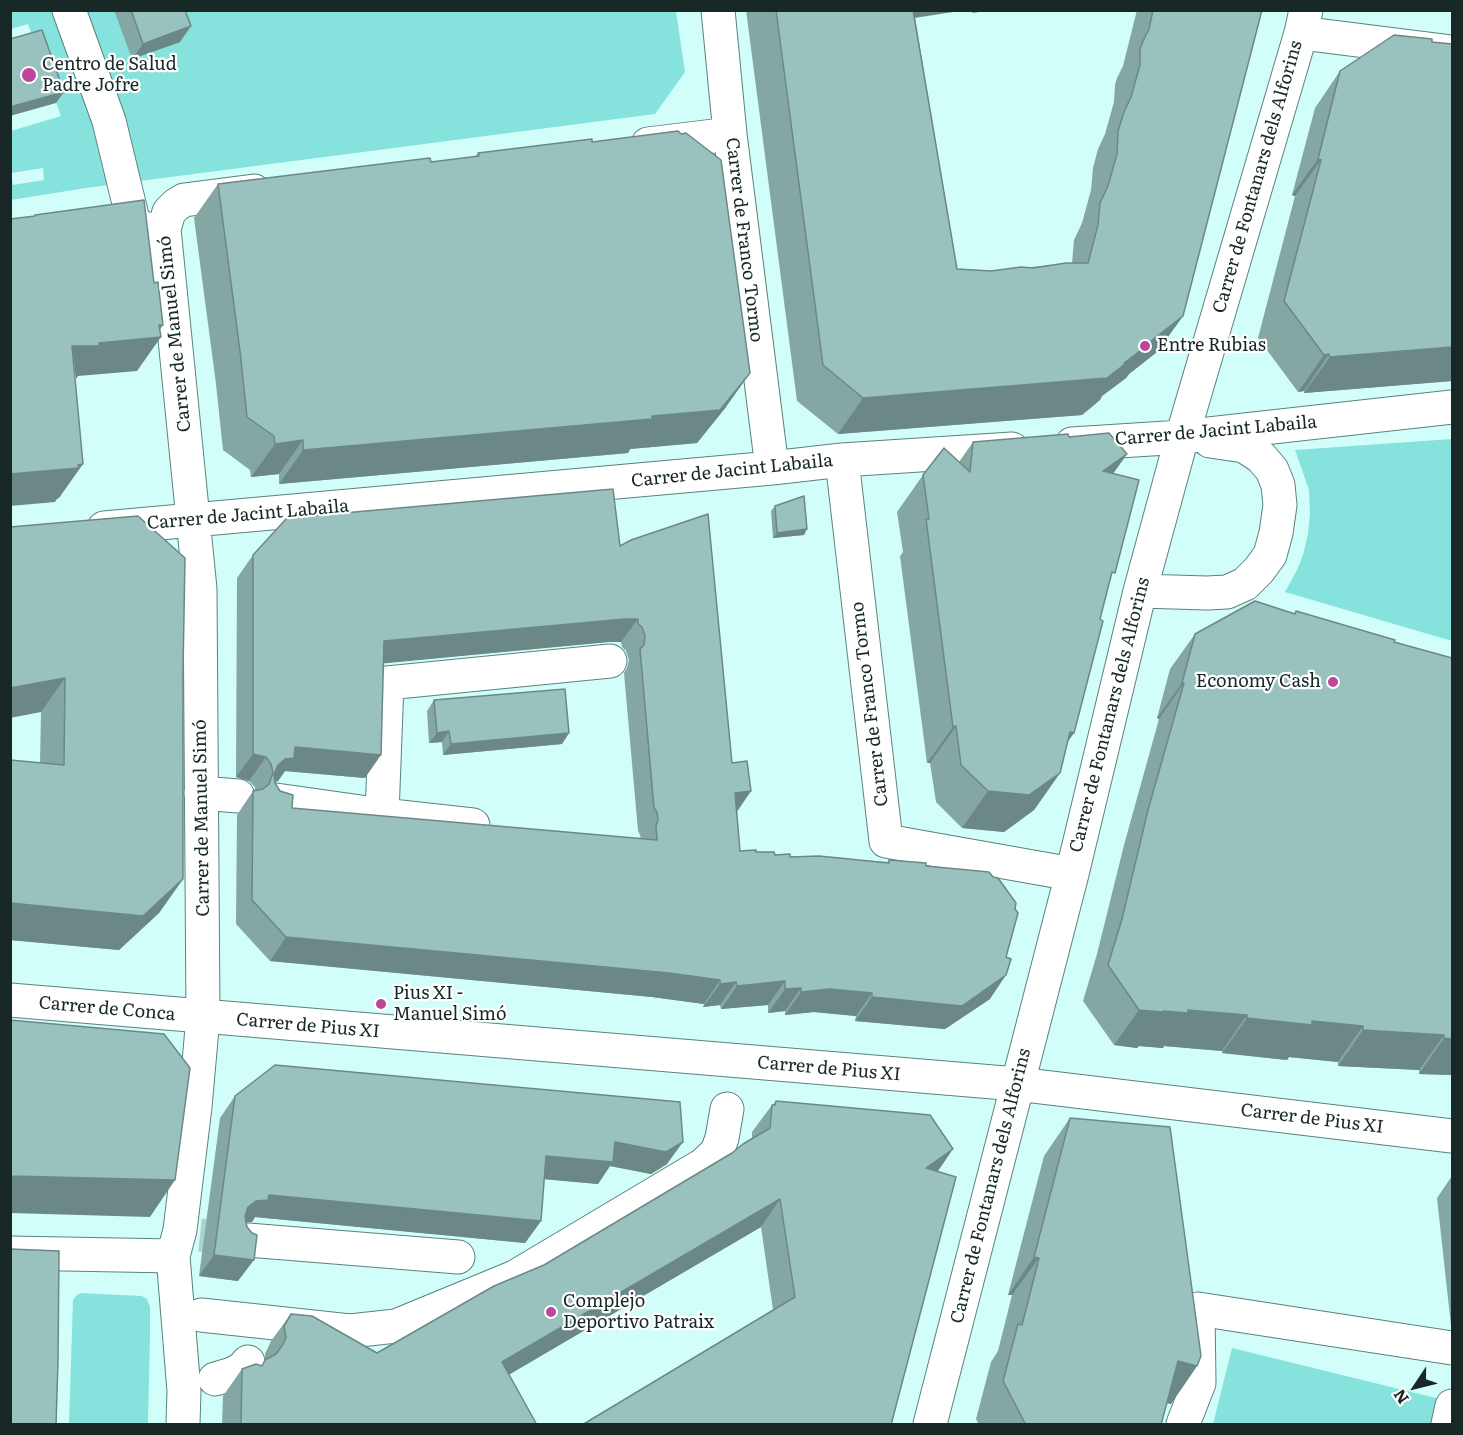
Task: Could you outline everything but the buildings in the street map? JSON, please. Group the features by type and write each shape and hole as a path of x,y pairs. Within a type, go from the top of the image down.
{"street":[{"name":"Carrer de Manuel Simó","path":"69,10 109,121 153,214 200,589 203,1017 184,1240 183,1425"},
{"name":"Carrer de Franco Tormo","path":"718,10 730,134 772,468"},
{"path":"1303,22 1452,52"},
{"name":"Carrer de Fontanars dels Alforins","path":"930,1425 1072,874 1140,591 1182,437 1303,22"},
{"path":"623,147 730,134"},
{"path":"97,213 153,214 184,200 279,188"},
{"name":"Carrer de Jacint Labaila","path":"80,530 842,460 1182,437 1452,407"},
{"path":"1140,591 1227,592 1245,584 1259,570 1269,555 1280,505 1278,486 1272,470 1261,457 1244,446 1182,437"},
{"name":"Carrer de Franco Tormo","path":"842,460 886,841 1072,874"},
{"path":"1140,591 1238,618"},
{"path":"382,815 387,683 610,661"},
{"path":"201,793 238,796"},
{"path":"276,800 497,828"},
{"name":"Carrer de Conca","path":"10,1000 203,1017"},
{"name":"Carrer de Pius XI","path":"203,1017 1017,1084 1452,1136"},
{"path":"201,1315 258,1343 396,1326 514,1277 703,1165 717,1152 727,1108"},
{"path":"10,1252 184,1240"},
{"path":"248,1240 458,1257"},
{"path":"1183,1425 1199,1383 1198,1309 1452,1348"},
{"path":"214,1379 242,1369 258,1343"},
{"path":"1448,1425 1452,1406"}],"shaded area":[{"path":"10,11 676,11 685,72 655,114 86,188 11,200 11,173 11,131 61,116 28,24 11,29","holes":["43,168 44,180 13,185 11,173"]},
{"path":"1452,439 1452,641 1285,592 1303,555 1310,514 1309,490 1295,450"},
{"path":"81,1293 142,1296 147,1299 150,1307 148,1424 69,1424 73,1300"},
{"path":"1232,1348 1444,1400 1437,1424 1213,1424"}],"tunnel":[{"path":"200,1235 248,1240"}],"place":[{"name":"Centro de Salud Padre Jofre","path":"29,75"},
{"name":"Entre Rubias","path":"1145,346"},
{"name":"Economy Cash","path":"1333,682"},
{"name":"Pius XI - Manuel Simó","path":"381,1004"},
{"name":"Complejo Deportivo Patraix","path":"551,1312"}]}
